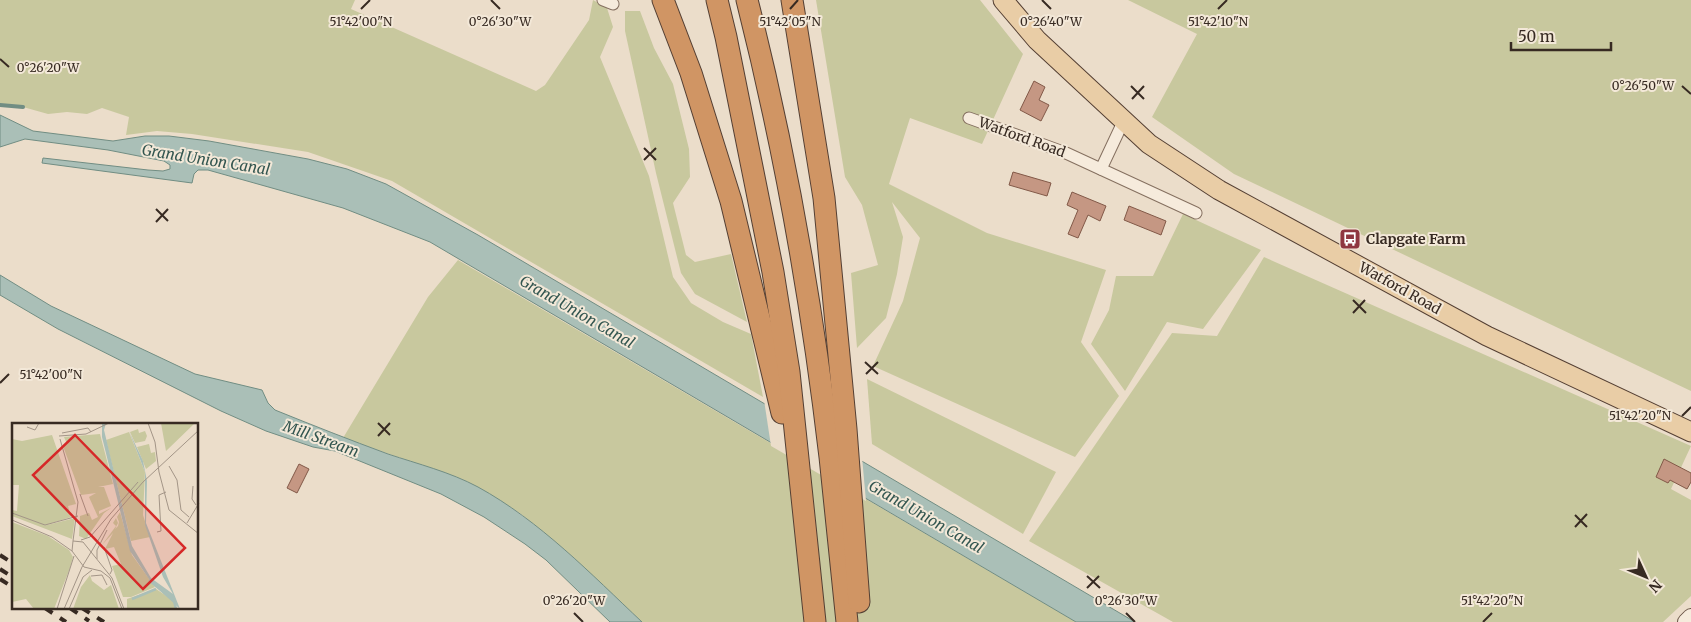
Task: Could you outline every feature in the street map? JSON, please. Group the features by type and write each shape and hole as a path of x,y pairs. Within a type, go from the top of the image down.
{"highway":[{"path":"663,0 690,74 731,201 799,476"},
{"path":"716,0 726,37 773,272 788,372 815,622"},
{"path":"747,0 768,83 804,278 830,456 846,622"},
{"path":"792,0 824,198 846,429 859,622"}],"main road":[{"name":"Watford Road","path":"1003,0 1037,40 1149,144 1220,190 1487,336 1691,432"}],"street":[{"name":"Watford Road","path":"969,118 1066,153 1196,213"},
{"path":"1101,169 1124,120"},
{"path":"1686,622 1691,617"}],"green space":[{"path":"0,0 355,0 351,9 536,91 545,85 589,20 593,0 607,8 613,27 600,57 649,176 673,277 691,303 723,322 751,334 763,397 392,181 308,152 192,134 157,131 126,135 129,117 102,108 87,114 67,112 48,114 23,107 0,105"},
{"path":"816,0 980,0 1023,54 982,144 910,118 889,184 987,233 1106,270 1081,342 1119,396 1075,457 873,366 903,301 920,238 892,202 903,237 897,274 886,318 857,348 851,273 878,265 862,205 845,177"},
{"path":"1128,0 1691,0 1691,391 1234,174 1152,117 1197,34"},
{"path":"625,11 640,11 654,48 673,84 689,149 690,177 673,203 686,255 695,262 731,254 747,322 695,294 681,273 656,173 625,31"},
{"path":"1183,214 1261,250 1203,329 1167,322 1125,391 1091,344 1109,310 1116,276 1153,276"},
{"path":"1264,257 1691,446 1671,489 1691,500 1691,596 1663,622 1173,622 1029,541 1172,333 1217,336"},
{"path":"458,260 1076,622 642,622 565,550 521,514 479,488 458,478 343,438 428,297"},
{"path":"867,379 1056,472 1023,534 872,444"}],"water":[{"name":"Grand Union Canal","path":"0,115 33,131 113,141 145,136 169,136 209,141 308,159 347,169 386,184 478,235 1135,622 1076,622 430,242 343,208 208,170 198,170 194,174 192,183 42,163 43,158 148,170 163,171 170,169 170,165 164,161 108,150 25,139 0,147"},
{"name":"Mill Stream","path":"0,275 51,306 195,374 262,390 268,403 275,410 478,487 544,532 642,622 610,622 546,560 525,544 484,517 441,494 335,451 313,447 266,431 221,411 58,329 0,295"}],"pier":[{"path":"764,400 862,457 866,501 771,446"}],"building":[{"path":"1034,81 1045,87 1039,100 1049,105 1041,121 1020,110"},
{"path":"1013,172 1051,183 1047,196 1009,185"},
{"path":"1072,192 1106,206 1100,221 1088,215 1078,238 1068,234 1078,210 1067,205"},
{"path":"1129,206 1166,221 1161,235 1124,220"},
{"path":"1664,459 1691,473 1691,482 1687,489 1670,480 1668,483 1656,477"},
{"path":"299,464 309,469 297,493 287,488"}],"waterway":[{"path":"0,105 23,107"}],"railway":[{"path":"0,555 12,563"},
{"path":"0,569 12,577"},
{"path":"0,579 12,587"},
{"path":"48,610 66,622"},
{"path":"73,610 89,621"},
{"path":"85,610 104,622"}],"place":[{"name":"Clapgate Farm","path":"1350,239"}]}
